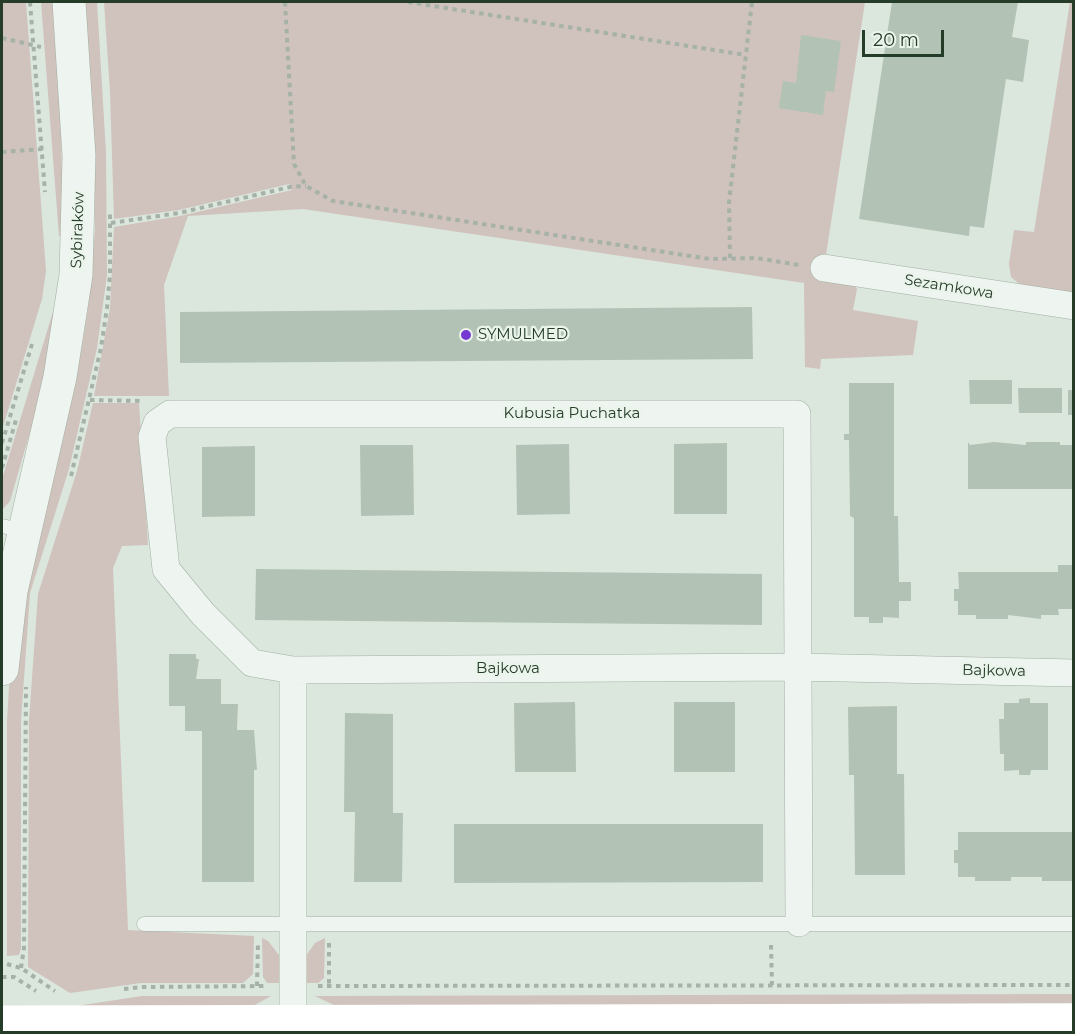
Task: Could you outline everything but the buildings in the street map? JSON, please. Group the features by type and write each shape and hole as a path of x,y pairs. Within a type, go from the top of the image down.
{"main road":[{"path":"2,1022 1074,1020"}],"street":[{"name":"Sybiraków","path":"2,669 11,591 64,359 76,275 79,156 69,2"},
{"name":"Sezamkowa","path":"824,268 1074,306"},
{"name":"Kubusia Puchatka","path":"152,436 157,423 170,414 797,414 799,923"},
{"path":"152,436 166,569 203,614 252,663 292,670 293,1021"},
{"name":"Sybiraków","path":"5,536 41,456"},
{"name":"Bajkowa","path":"292,670 798,667 1074,673"}],"lane":[{"path":"144,924 1074,924"}],"path":[{"path":"30,2 46,204"},
{"path":"285,2 294,164 306,186 333,201 710,259 756,258 824,268"},
{"path":"408,2 746,55"},
{"path":"730,258 729,202 752,2"},
{"path":"40,36 42,58"},
{"path":"2,38 41,47"},
{"path":"2,152 49,148"},
{"path":"111,223 179,213 290,187 306,186"},
{"path":"2,444 35,336"},
{"path":"90,400 142,400 144,419 152,436"},
{"path":"2,468 18,414"},
{"path":"771,923 772,985"},
{"path":"257,986 258,924"},
{"path":"328,924 329,986"},
{"path":"7,964 21,968 63,996"},
{"path":"2,977 8,977"},
{"path":"308,986 1074,985"},
{"path":"120,990 141,987 268,986"}],"shaded area":[{"path":"2,2 26,2 46,271 42,299 2,430"},
{"path":"41,2 53,2 61,125 63,236 59,236"},
{"path":"84,2 97,2 106,153 107,275 97,348 69,469 30,593 21,721 21,948 19,955 7,956 7,722 10,669 82,346 95,229 93,124"},
{"path":"104,2 865,2 824,268 852,282 857,289 853,310 918,321 913,355 821,359 820,369 805,367 804,283 303,209 188,216 164,285 169,396 94,396 110,308 114,227 180,216 292,190 289,184 179,210 114,219 110,92"},
{"path":"1070,2 1073,2 1073,299 1029,292 1011,277 1009,264 1014,230 1034,232"},
{"path":"56,302 39,401 10,501 2,510 2,479"},
{"path":"93,403 139,403 148,545 122,546 113,568 128,930 254,936 253,974 243,983 141,983 70,993 28,967 29,720 38,594 77,471"},
{"path":"262,938 268,941 279,955 282,964 279,983 267,983 263,977"},
{"path":"325,938 324,978 318,983 306,983 306,956 315,943"},
{"path":"1073,994 1074,1003 336,1006 315,996"},
{"path":"142,996 271,996 253,1006 76,1006"}],"place":[{"name":"SYMULMED","path":"466,335"}]}
